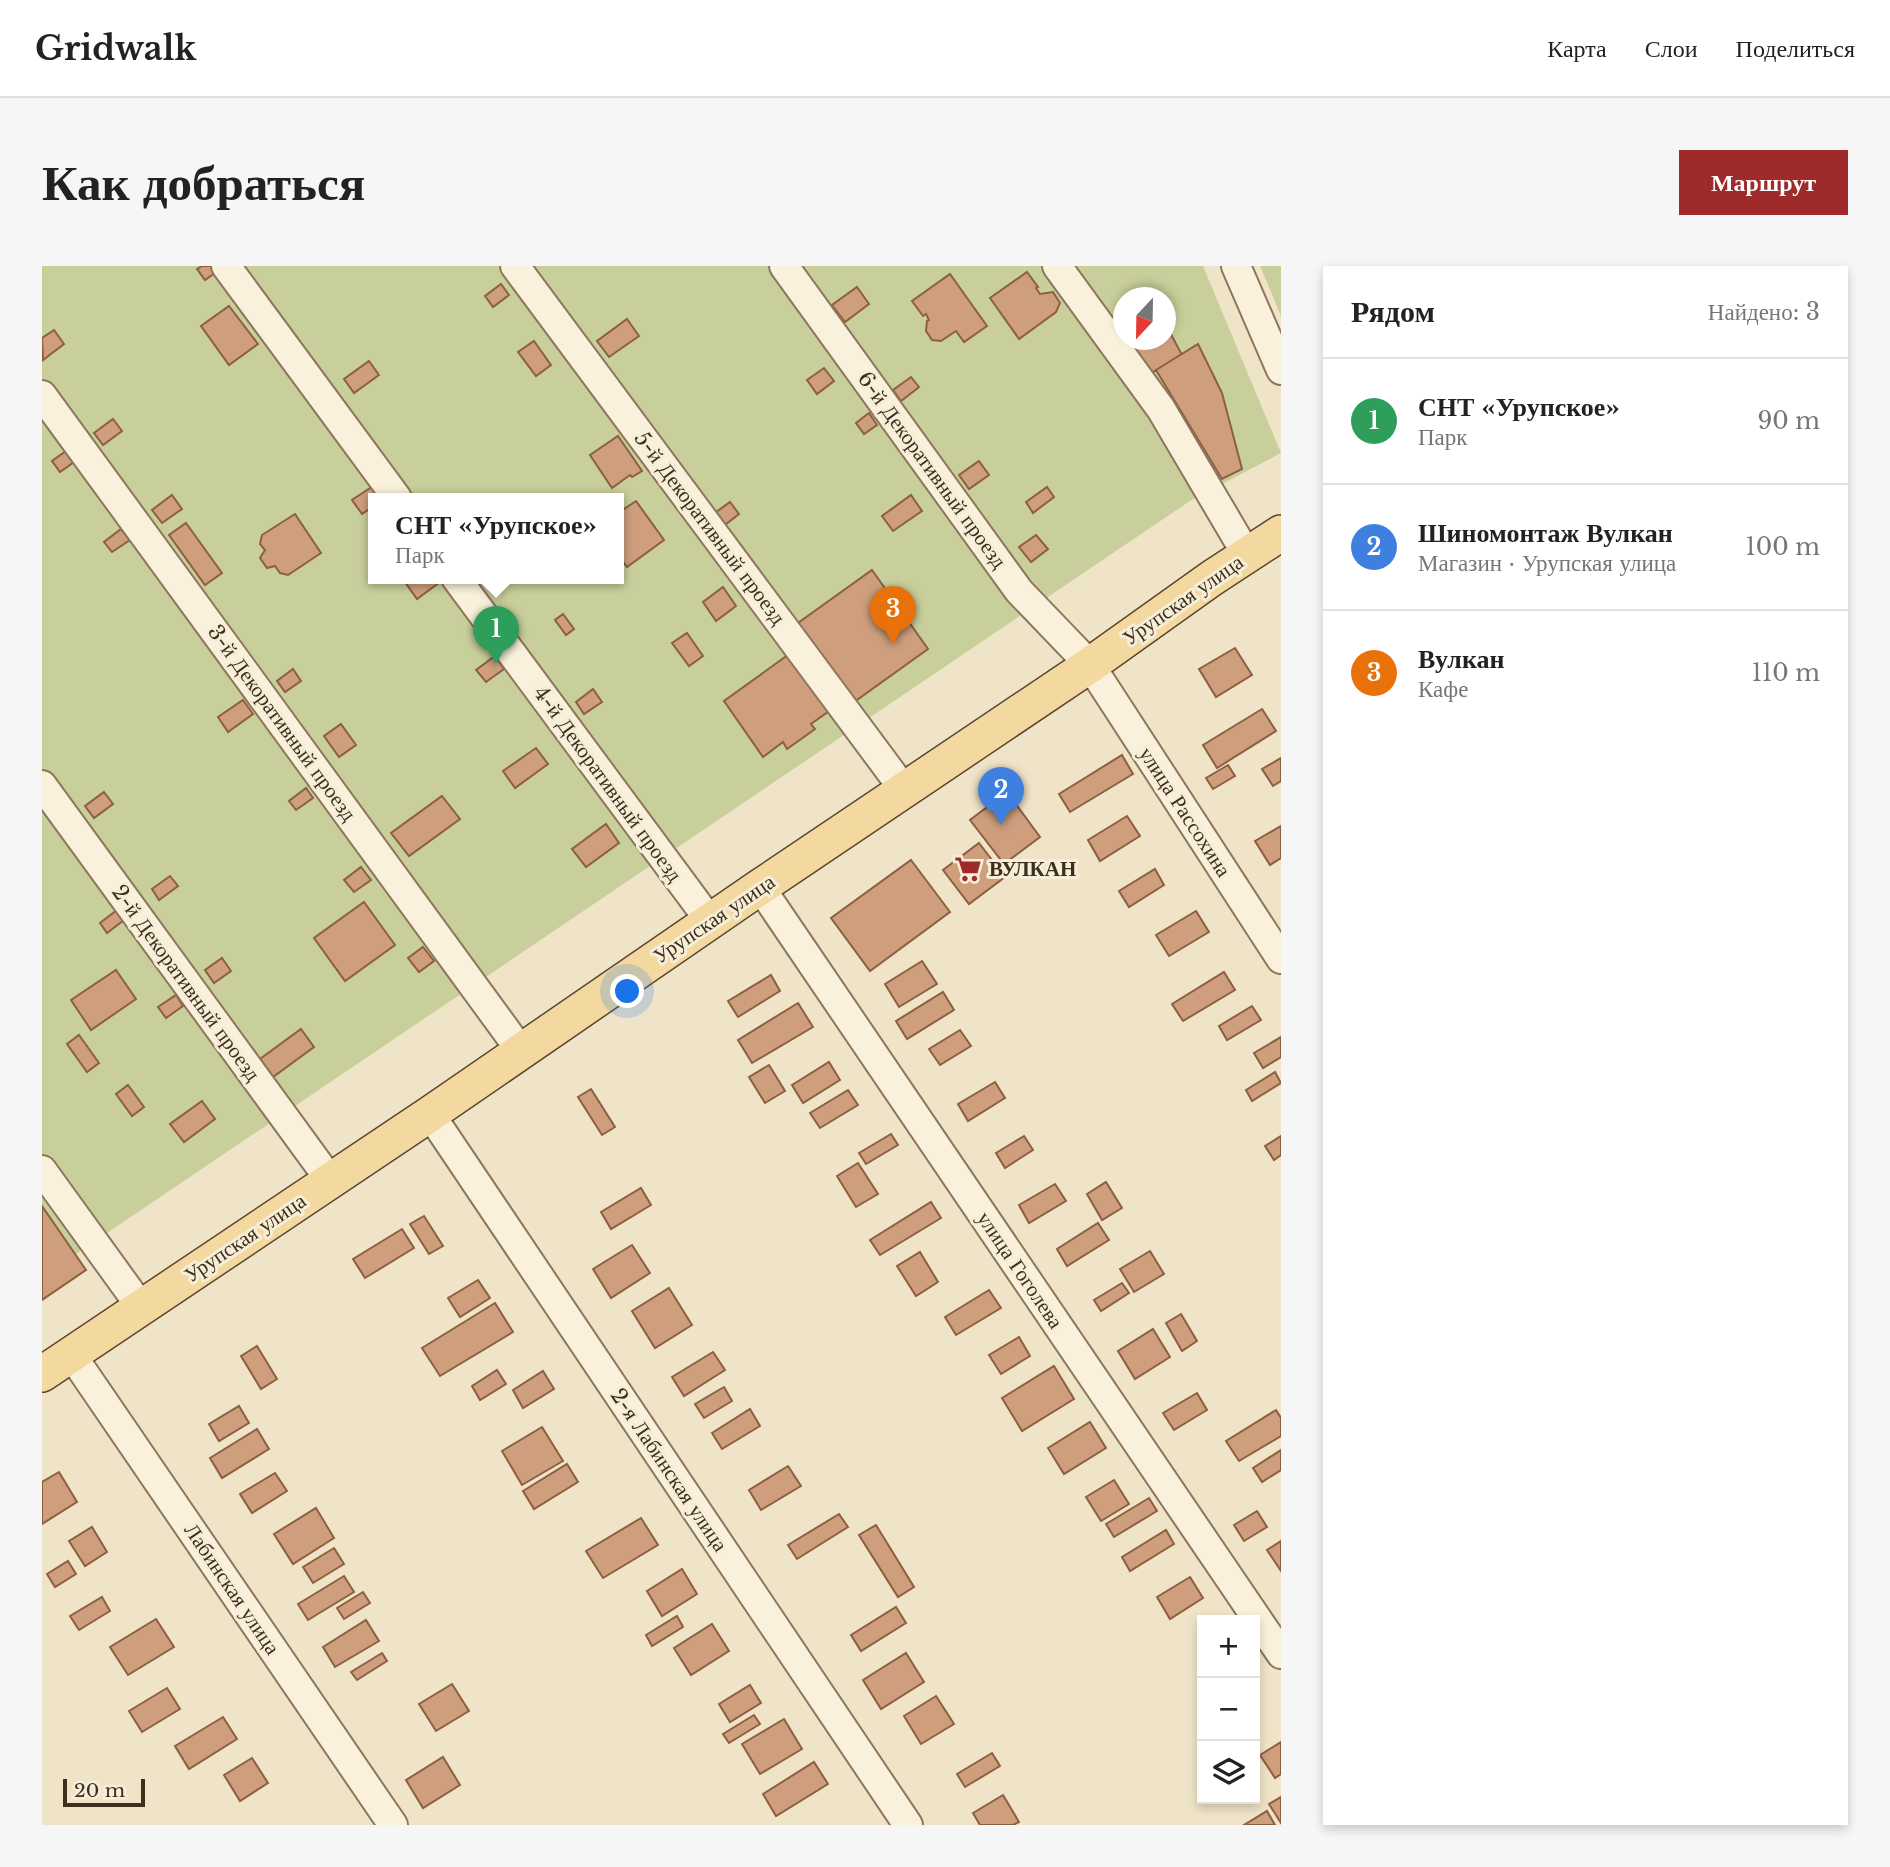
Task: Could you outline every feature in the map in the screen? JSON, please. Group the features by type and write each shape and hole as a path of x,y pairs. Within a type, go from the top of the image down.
{"main road":[{"name":"Урупская улица","path":"42,1374 430,1114 1281,533"}],"street":[{"path":"226,266 393,493"},
{"name":"5-й Декоративный проезд","path":"515,266 905,790"},
{"name":"6-й Декоративный проезд","path":"784,266 1019,591 1090,665"},
{"path":"1057,266 1161,409 1247,555"},
{"path":"1236,266 1281,370"},
{"name":"3-й Декоративный проезд","path":"42,395 522,1051"},
{"name":"4-й Декоративный проезд","path":"460,584 710,921"},
{"name":"улица Рассохина","path":"1090,665 1281,959"},
{"name":"2-й Декоративный проезд","path":"42,785 331,1180"},
{"name":"улица Гоголева","path":"760,887 1281,1654"},
{"name":"2-я Лабинская улица","path":"430,1114 908,1825"},
{"path":"42,1170 141,1307"},
{"name":"Лабинская улица","path":"71,1354 393,1825"}],"green space":[{"path":"42,266 1203,266 1281,453 1190,501 42,1277"},
{"path":"1260,266 1281,266 1281,316"}],"building":[{"path":"202,266 217,266 219,270 205,280 197,269"},
{"path":"1027,272 1040,294 1053,292 1060,303 1056,312 1019,339 990,298"},
{"path":"950,274 987,326 964,342 956,331 941,341 932,340 926,331 929,320 926,314 923,316 912,301"},
{"path":"501,284 509,295 493,307 485,296"},
{"path":"857,287 869,304 845,322 832,305"},
{"path":"229,306 258,344 229,365 201,326"},
{"path":"627,319 639,336 609,357 597,341"},
{"path":"54,330 64,344 43,360 42,338"},
{"path":"534,341 551,365 536,376 518,352"},
{"path":"1176,344 1182,355 1148,375 1134,350 1176,350"},
{"path":"1198,344 1222,393 1242,469 1222,479 1156,370"},
{"path":"369,361 379,375 354,393 344,379"},
{"path":"824,368 834,381 817,394 807,380"},
{"path":"911,377 919,387 901,401 893,390"},
{"path":"869,413 877,425 864,434 856,423"},
{"path":"113,419 122,431 103,445 94,433"},
{"path":"618,436 642,471 632,477 630,475 612,488 590,455"},
{"path":"66,451 74,462 60,472 52,461"},
{"path":"979,461 989,475 969,489 959,475"},
{"path":"373,486 378,493 368,493 368,510 362,514 352,500"},
{"path":"1047,487 1054,497 1033,513 1026,502"},
{"path":"172,495 182,509 162,523 152,510"},
{"path":"911,495 922,511 893,531 882,516"},
{"path":"636,501 664,540 627,567 624,563 624,509"},
{"path":"730,502 739,514 721,528 712,515"},
{"path":"295,514 321,553 288,575 280,573 275,566 267,568 260,558 265,550 260,544 262,535"},
{"path":"186,523 222,573 205,585 169,535"},
{"path":"121,529 130,540 112,552 104,542"},
{"path":"1036,535 1048,549 1031,562 1019,547"},
{"path":"872,570 928,649 847,707 791,628"},
{"path":"406,584 437,584 417,599"},
{"path":"723,587 736,606 716,621 703,602"},
{"path":"563,614 574,629 566,635 555,620"},
{"path":"687,633 703,656 689,666 672,643"},
{"path":"1235,648 1252,675 1216,697 1199,669"},
{"path":"792,652 832,709 811,724 815,729 787,749 783,742 763,757 724,701"},
{"path":"495,656 504,669 486,682 476,670"},
{"path":"293,669 301,681 285,692 277,681"},
{"path":"593,689 602,702 584,714 576,702"},
{"path":"243,700 253,714 228,732 218,717"},
{"path":"1262,709 1276,731 1217,768 1203,745"},
{"path":"341,724 356,745 339,757 324,736"},
{"path":"536,748 548,764 515,788 503,771"},
{"path":"1122,755 1133,774 1070,812 1059,794"},
{"path":"1281,758 1281,781 1273,786 1262,769"},
{"path":"1228,765 1235,776 1213,789 1206,778"},
{"path":"306,788 313,798 296,810 289,801"},
{"path":"104,792 113,804 94,818 85,806"},
{"path":"1007,792 1040,837 1004,864 970,820"},
{"path":"442,796 460,819 409,856 391,833"},
{"path":"1127,816 1140,836 1100,861 1088,840"},
{"path":"606,824 619,843 586,867 572,849"},
{"path":"1281,826 1281,858 1270,865 1255,841"},
{"path":"979,843 1005,877 969,904 943,870"},
{"path":"911,860 950,912 870,971 831,918"},
{"path":"361,867 371,880 354,892 344,880"},
{"path":"1155,869 1164,885 1129,907 1119,891"},
{"path":"170,876 178,886 159,900 152,889"},
{"path":"364,902 395,945 345,981 314,938"},
{"path":"117,910 124,920 107,933 100,923"},
{"path":"1196,911 1209,932 1169,956 1156,935"},
{"path":"423,947 434,961 419,972 408,958"},
{"path":"222,958 231,971 214,983 205,970"},
{"path":"922,961 937,984 899,1007 885,984"},
{"path":"116,970 136,999 91,1030 71,1000"},
{"path":"1224,972 1235,990 1183,1021 1172,1004"},
{"path":"771,975 780,991 738,1017 728,1001"},
{"path":"943,992 954,1010 907,1039 896,1021"},
{"path":"176,995 183,1006 166,1018 158,1007"},
{"path":"798,1003 813,1027 752,1063 738,1040"},
{"path":"1252,1006 1261,1020 1227,1040 1219,1026"},
{"path":"301,1029 314,1047 273,1077 260,1059"},
{"path":"960,1030 971,1046 940,1065 929,1049"},
{"path":"79,1035 99,1063 87,1072 67,1044"},
{"path":"1281,1037 1281,1057 1263,1068 1254,1053"},
{"path":"829,1062 840,1080 803,1103 792,1085"},
{"path":"769,1065 785,1091 765,1103 749,1077"},
{"path":"1275,1072 1281,1083 1252,1101 1246,1090"},
{"path":"995,1082 1005,1098 968,1121 958,1104"},
{"path":"128,1085 144,1107 132,1116 116,1094"},
{"path":"591,1089 615,1127 602,1135 578,1097"},
{"path":"848,1090 858,1105 820,1128 810,1113"},
{"path":"202,1101 215,1119 184,1142 170,1124"},
{"path":"891,1134 898,1145 866,1164 859,1153"},
{"path":"1024,1136 1033,1150 1005,1168 996,1153"},
{"path":"1281,1136 1281,1155 1274,1160 1265,1146"},
{"path":"858,1163 878,1194 856,1207 837,1176"},
{"path":"1106,1182 1122,1208 1102,1220 1087,1194"},
{"path":"1055,1184 1066,1201 1029,1223 1019,1205"},
{"path":"641,1188 651,1205 611,1229 601,1212"},
{"path":"931,1202 941,1218 880,1255 870,1240"},
{"path":"42,1206 86,1270 42,1300"},
{"path":"424,1216 443,1246 429,1254 410,1224"},
{"path":"1098,1223 1109,1240 1067,1266 1057,1249"},
{"path":"402,1229 414,1248 365,1278 353,1259"},
{"path":"632,1245 650,1273 611,1298 593,1269"},
{"path":"1150,1251 1164,1274 1134,1292 1120,1269"},
{"path":"920,1252 938,1282 916,1296 897,1266"},
{"path":"478,1280 490,1298 460,1317 448,1298"},
{"path":"1122,1283 1129,1293 1101,1311 1094,1300"},
{"path":"669,1288 692,1325 655,1348 632,1311"},
{"path":"989,1290 1001,1308 956,1335 945,1317"},
{"path":"495,1303 513,1332 440,1376 422,1348"},
{"path":"1181,1314 1197,1341 1182,1351 1166,1323"},
{"path":"1153,1329 1170,1357 1135,1379 1118,1351"},
{"path":"1019,1337 1030,1356 1001,1374 989,1355"},
{"path":"257,1346 277,1379 261,1389 241,1356"},
{"path":"713,1352 725,1370 684,1396 672,1377"},
{"path":"1054,1366 1074,1399 1022,1431 1002,1398"},
{"path":"497,1370 506,1384 480,1400 472,1386"},
{"path":"543,1371 554,1389 523,1408 513,1390"},
{"path":"724,1387 732,1401 704,1418 695,1404"},
{"path":"1197,1393 1207,1410 1174,1430 1163,1413"},
{"path":"239,1406 249,1423 219,1441 209,1424"},
{"path":"750,1409 760,1426 722,1449 712,1433"},
{"path":"1276,1410 1281,1418 1281,1436 1239,1461 1226,1441"},
{"path":"1090,1422 1106,1448 1064,1474 1048,1448"},
{"path":"542,1427 563,1461 522,1485 502,1451"},
{"path":"257,1429 269,1449 222,1478 210,1458"},
{"path":"1281,1450 1281,1470 1262,1482 1253,1468"},
{"path":"567,1464 578,1482 534,1509 523,1491"},
{"path":"788,1466 801,1486 761,1510 749,1490"},
{"path":"59,1472 77,1502 42,1524 42,1482"},
{"path":"275,1473 287,1491 252,1513 240,1494"},
{"path":"1114,1480 1129,1504 1101,1521 1086,1497"},
{"path":"1149,1498 1157,1511 1114,1537 1106,1524"},
{"path":"316,1508 334,1538 293,1564 274,1534"},
{"path":"1257,1511 1267,1527 1244,1541 1234,1525"},
{"path":"839,1514 848,1527 797,1559 788,1545"},
{"path":"641,1518 658,1545 603,1578 586,1551"},
{"path":"876,1525 914,1587 898,1597 859,1535"},
{"path":"92,1527 107,1552 85,1566 69,1541"},
{"path":"1166,1530 1174,1544 1130,1571 1122,1557"},
{"path":"1281,1541 1281,1571 1267,1550"},
{"path":"334,1548 344,1564 313,1583 303,1567"},
{"path":"68,1561 76,1574 55,1587 47,1574"},
{"path":"682,1569 697,1594 662,1616 647,1591"},
{"path":"344,1576 354,1592 308,1620 298,1604"},
{"path":"1190,1577 1203,1598 1170,1619 1157,1597"},
{"path":"363,1592 370,1603 344,1619 337,1608"},
{"path":"102,1597 110,1611 79,1630 70,1616"},
{"path":"896,1607 906,1623 861,1651 851,1635"},
{"path":"677,1616 683,1627 652,1646 646,1635"},
{"path":"156,1619 174,1647 128,1675 110,1647"},
{"path":"366,1620 379,1641 335,1667 323,1647"},
{"path":"712,1624 729,1651 691,1675 674,1648"},
{"path":"382,1653 387,1661 357,1680 351,1672"},
{"path":"906,1653 924,1682 881,1709 863,1680"},
{"path":"452,1684 469,1711 436,1731 419,1704"},
{"path":"750,1685 761,1703 730,1722 719,1704"},
{"path":"167,1688 180,1709 142,1732 129,1711"},
{"path":"936,1696 954,1724 921,1744 904,1716"},
{"path":"754,1715 760,1724 729,1743 723,1734"},
{"path":"223,1717 237,1739 189,1769 175,1746"},
{"path":"784,1719 802,1749 760,1774 742,1744"},
{"path":"1281,1742 1281,1774 1275,1778 1260,1755"},
{"path":"992,1753 1000,1766 965,1787 957,1774"},
{"path":"443,1757 460,1785 423,1808 406,1780"},
{"path":"252,1758 268,1783 240,1801 224,1775"},
{"path":"814,1762 828,1784 776,1816 763,1794"},
{"path":"1003,1795 1019,1822 1013,1825 980,1825 973,1813"},
{"path":"1281,1797 1281,1823 1269,1804"},
{"path":"1267,1811 1275,1825 1244,1825"}],"place":[{"name":"Вулкан","path":"893,644"},
{"name":"СНТ «Урупское»","path":"496,664"},
{"name":"Шиномонтаж Вулкан","path":"1001,825"},
{"name":"ВУЛКАН","path":"968,869"}]}
